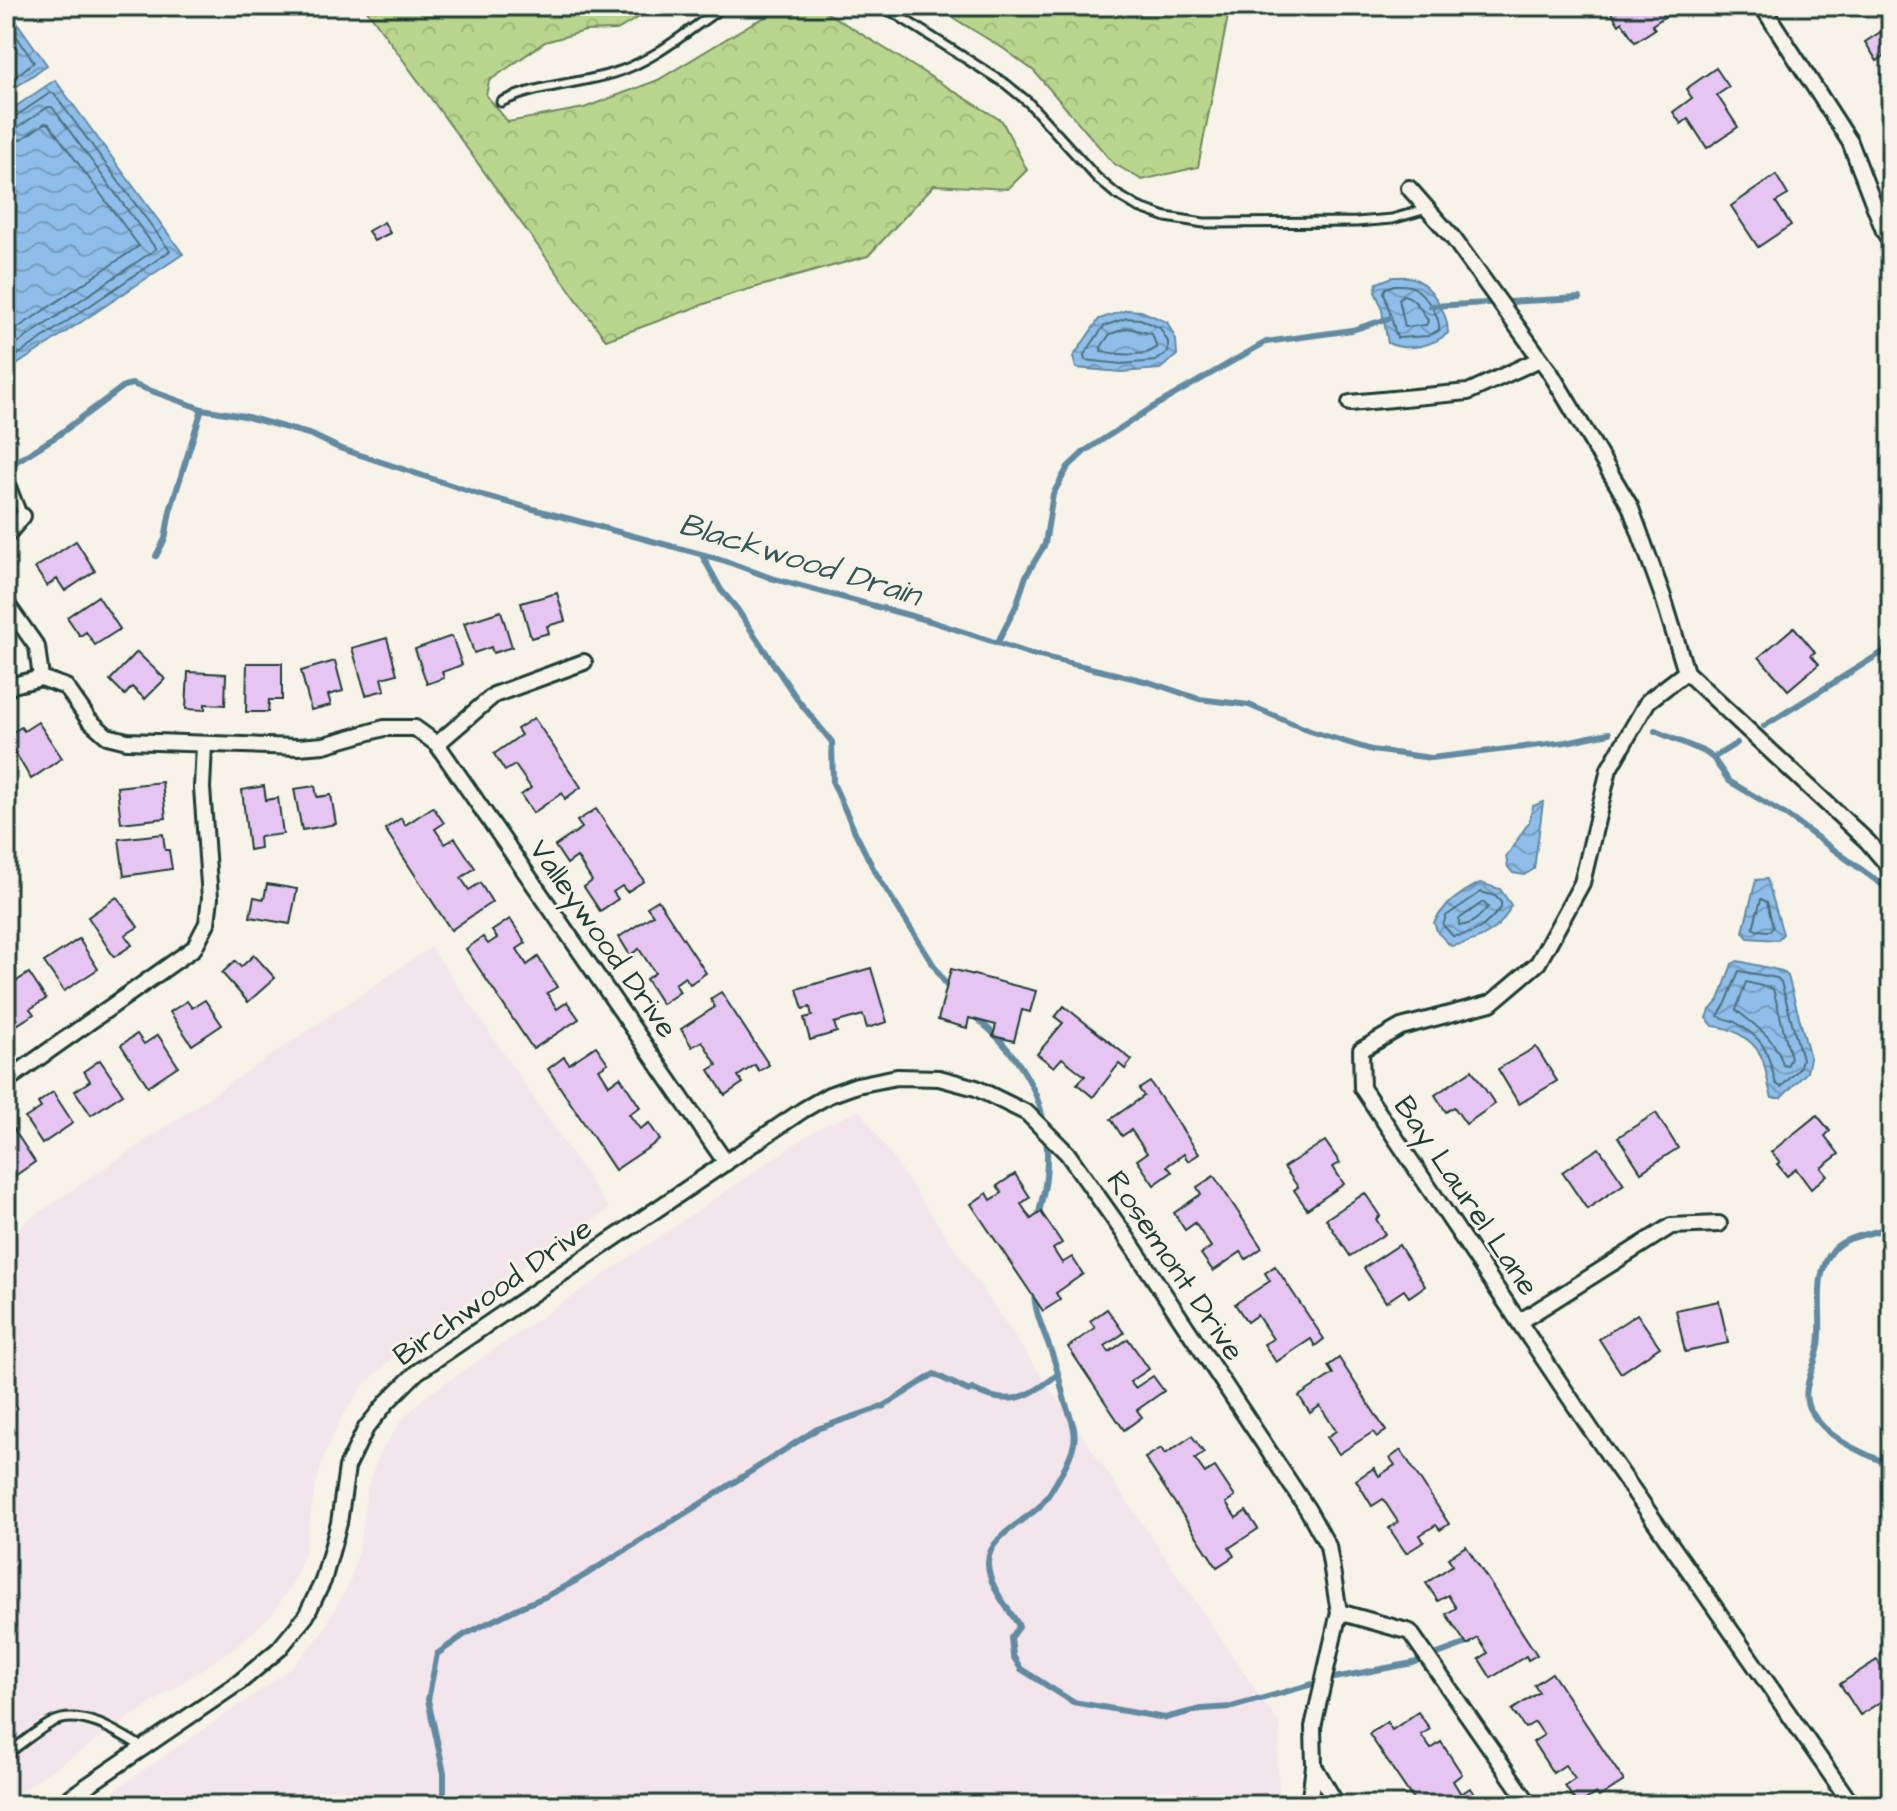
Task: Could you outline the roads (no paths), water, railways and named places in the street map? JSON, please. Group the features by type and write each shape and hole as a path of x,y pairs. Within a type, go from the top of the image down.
{"street":[{"path":"1762,6 1850,142 1891,243"},
{"path":"1409,188 1453,238 1540,359 1630,506 1686,672 1868,842 1891,869"},
{"path":"1350,403 1468,392 1540,359"},
{"path":"6,536 23,516"},
{"path":"6,603 37,647 41,678"},
{"path":"6,690 13,685 41,678 66,687 89,720 107,736 127,741 298,747 324,745 384,728 415,728 437,744 494,695 584,662"},
{"name":"Bay Laurel Lane","path":"1686,672 1648,701 1609,769 1582,883 1538,963 1491,1003 1401,1027 1361,1050 1362,1088 1519,1322 1852,1805"},
{"name":"Valleywood Drive","path":"437,744 726,1163"},
{"path":"6,1081 194,948 207,923 210,898 202,788 204,745"},
{"name":"Rosemont Drive","path":"726,1163 829,1095 857,1085 897,1077 939,1078 976,1088 1027,1113 1067,1153 1308,1510 1328,1546 1339,1612 1313,1727 1314,1766 1309,1805"},
{"name":"Birchwood Drive","path":"59,1805 241,1681 279,1649 306,1616 323,1581 339,1523 347,1467 366,1428 397,1391 417,1372 726,1163"},
{"path":"1519,1322 1671,1226 1719,1224"},
{"path":"1339,1612 1410,1632 1530,1805"},
{"name":"Rosemont Drive","path":"1314,1766 1337,1805"}],"lane":[{"path":"501,102 542,86 615,72 645,58 724,6"},
{"path":"883,6 1006,84 1028,102 1097,178 1138,207 1166,217 1204,223 1356,222 1392,219 1427,209"},
{"path":"6,472 23,516"},
{"path":"6,1755 56,1720 80,1718 118,1732 142,1747"}],"water":[{"path":"6,7 47,65 6,94"},
{"path":"55,80 183,254 6,372 6,113"},
{"path":"1393,277 1413,278 1432,293 1442,309 1448,333 1420,346 1403,347 1388,343 1381,305 1375,292 1377,283"},
{"path":"1127,310 1141,311 1167,322 1176,340 1177,355 1160,369 1121,372 1076,368 1073,357 1099,319"},
{"path":"1543,802 1534,869 1524,875 1513,873 1506,857 1529,822 1533,806"},
{"path":"1767,879 1783,934 1777,940 1748,938 1743,932 1756,880"},
{"path":"1480,883 1500,889 1511,905 1507,914 1487,934 1451,946 1438,933 1434,923 1442,910"},
{"path":"1738,961 1782,971 1788,976 1810,1058 1807,1072 1781,1098 1772,1098 1763,1061 1750,1041 1736,1032 1713,1026 1707,1018 1719,1000 1732,964"}],"waterway":[{"path":"1431,306 1580,298"},
{"path":"998,642 1016,606 1026,576 1045,544 1053,494 1068,467 1085,451 1153,407 1266,342 1352,330 1390,318"},
{"name":"Blackwood Drain","path":"6,468 57,436 124,386 132,384 202,409 244,416 312,435 339,448 481,495 723,560 771,578 930,621 1031,654 1149,682 1199,699 1249,705 1310,731 1372,750 1431,758 1566,742 1609,733"},
{"path":"156,556 165,539 170,511 202,409"},
{"path":"702,555 721,590 797,699 832,742 833,783 855,832 874,870 950,991"},
{"name":"Blackwood Drain","path":"1764,726 1891,647"},
{"path":"1655,731 1705,752 1729,781 1786,815 1891,891"},
{"name":"Blackwood Drain","path":"1713,758 1737,743"},
{"path":"974,1016 1008,1050 1032,1087 1040,1107 1047,1152 1038,1219"},
{"path":"1891,1226 1846,1240 1827,1259 1820,1283 1819,1345 1806,1395 1810,1410 1826,1429 1846,1444 1891,1465"},
{"path":"1034,1290 1038,1317 1056,1365 1075,1437 1065,1467 1044,1501 999,1539 989,1555 991,1580 1019,1627 1011,1638 1013,1656 1021,1669 1073,1702 1165,1718 1201,1709 1232,1707 1334,1678 1413,1663 1470,1642"},
{"path":"444,1805 444,1773 428,1700 437,1654 464,1635 577,1580 817,1429 884,1406 934,1374 969,1391 972,1389 1008,1399 1028,1394 1058,1374"}]}
